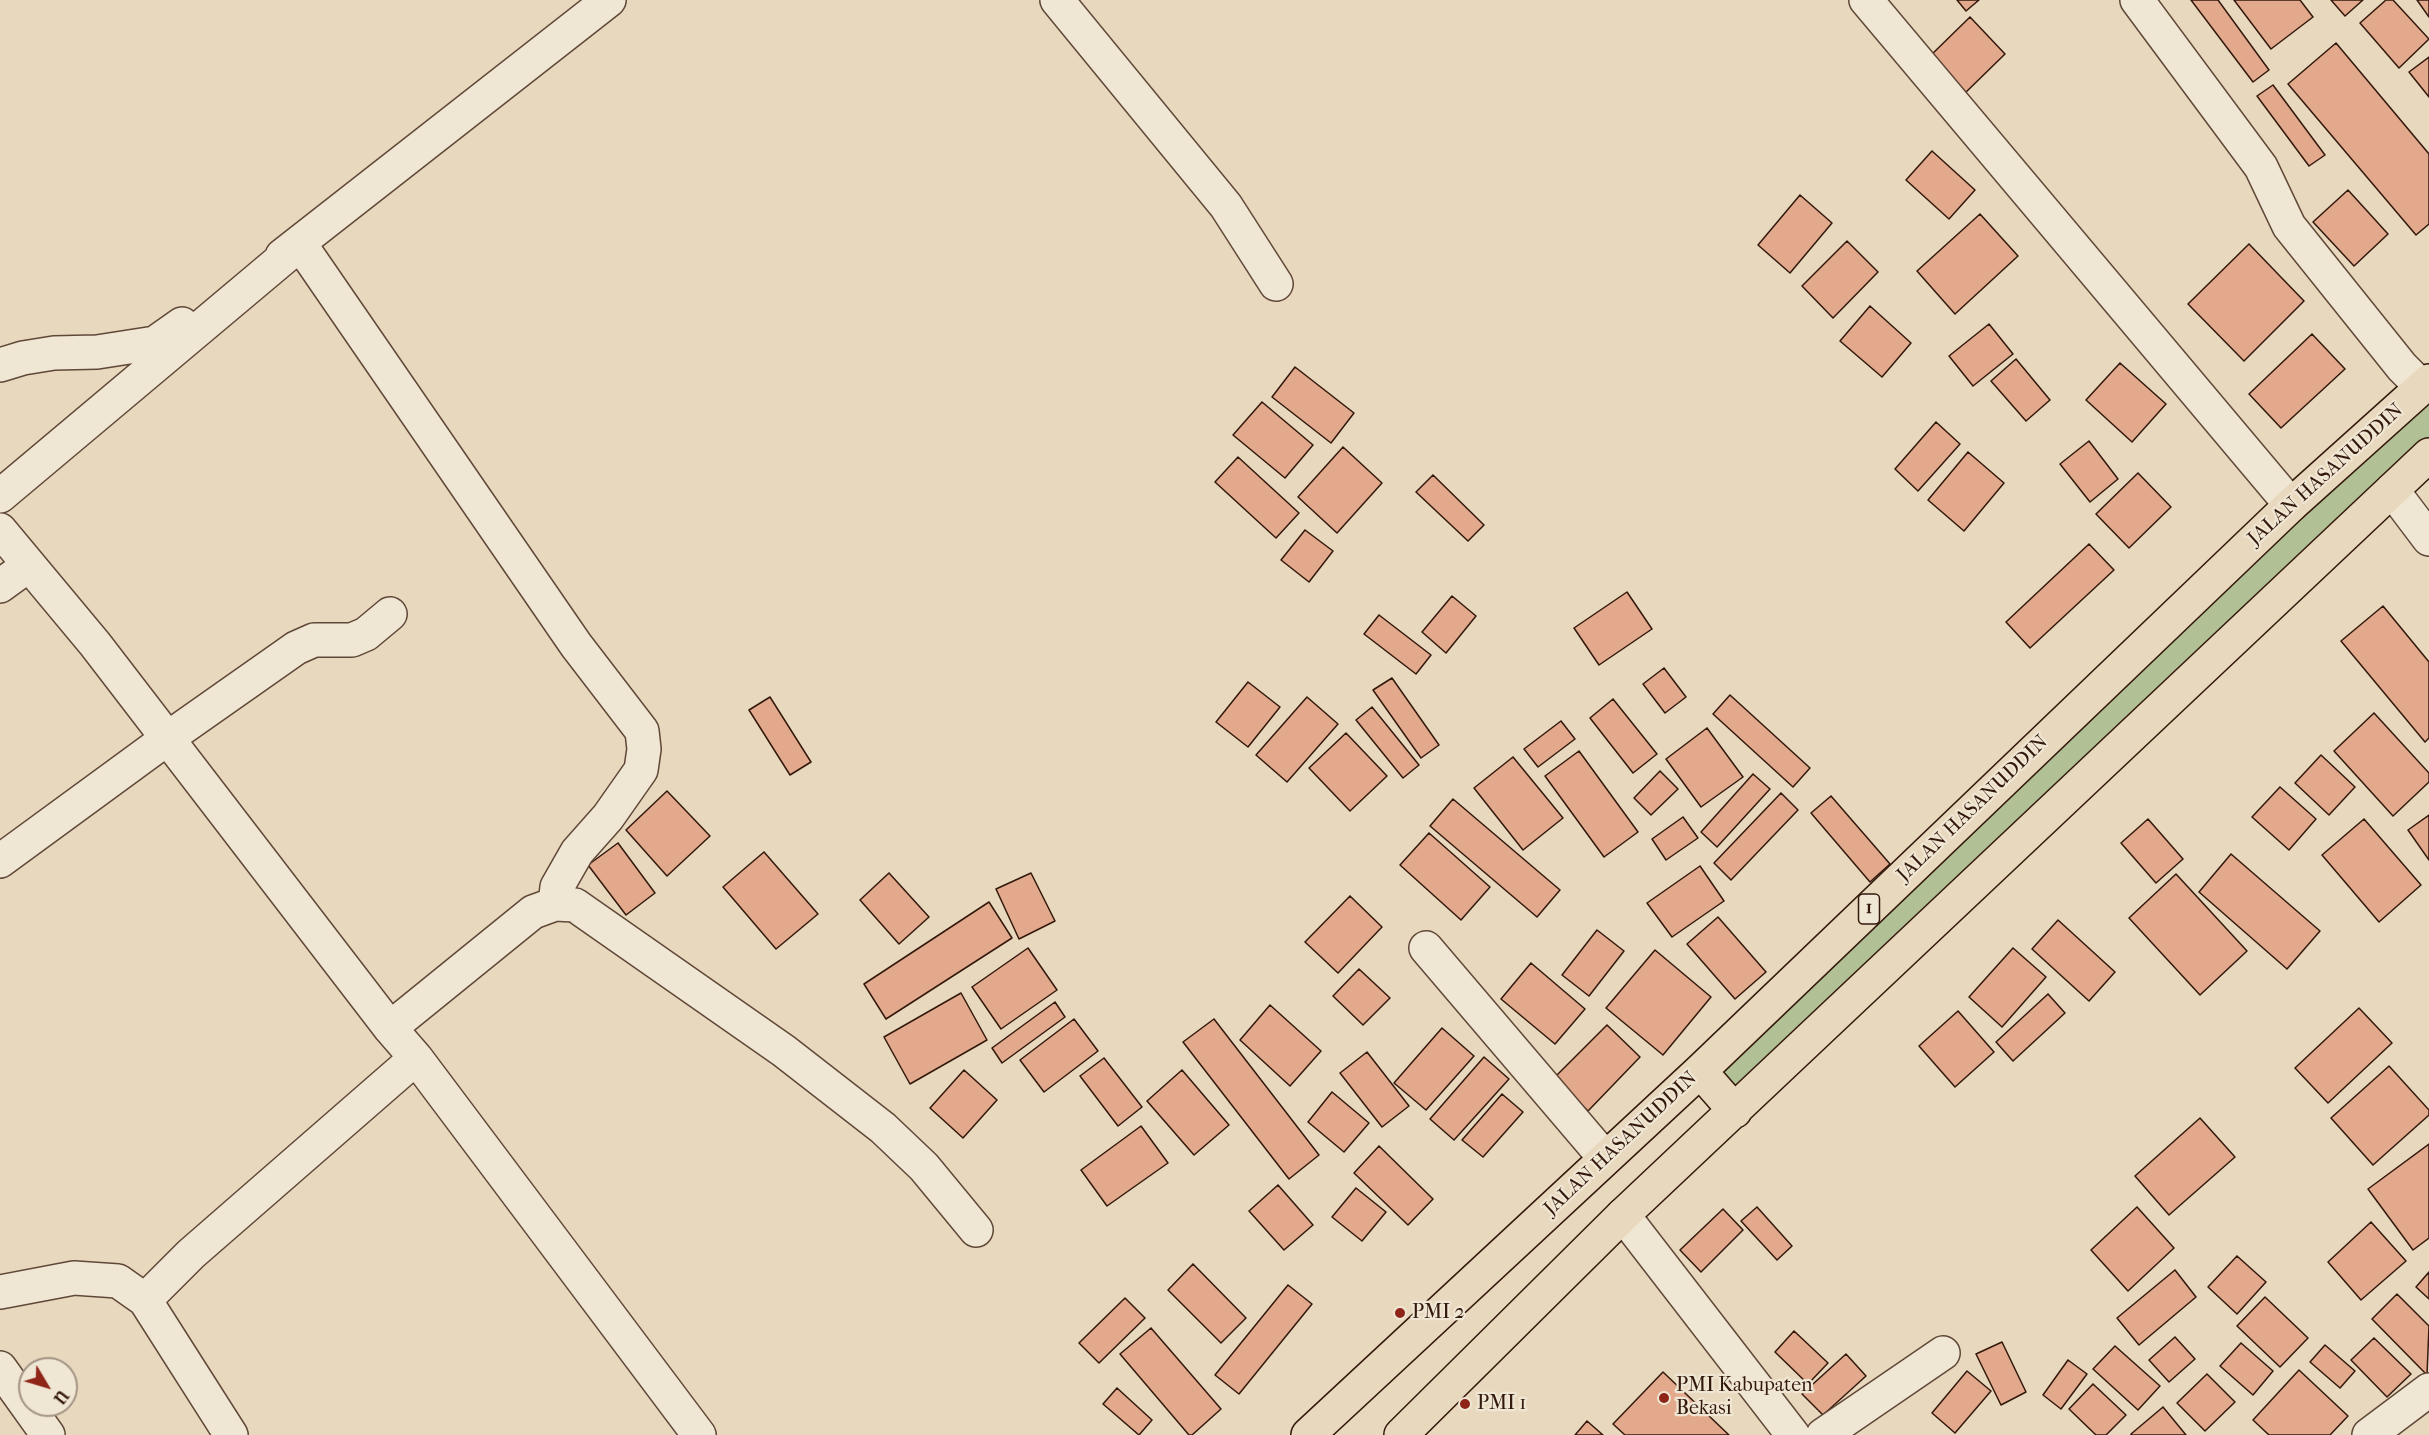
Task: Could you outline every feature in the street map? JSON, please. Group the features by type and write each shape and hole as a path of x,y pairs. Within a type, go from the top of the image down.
{"highway":[{"name":"JALAN HASANUDDIN","path":"1308,1435 1700,1071 2291,505 2426,384"},
{"path":"1401,1435 1623,1215 2429,455"},
{"path":"1700,1071 1735,1111"}],"street":[{"path":"0,496 300,243 609,0"},
{"path":"1057,0 1226,206 1276,284"},
{"path":"1866,0 2291,505"},
{"path":"2137,0 2261,167 2289,226 2402,367 2426,384"},
{"path":"0,365 23,358 54,353 97,352 155,343 300,243"},
{"path":"300,243 576,645 642,731 644,749 642,770 608,817 577,852 557,887 555,904"},
{"path":"2392,490 2429,539"},
{"path":"0,530 95,644 390,1028 416,1058 699,1435"},
{"path":"0,586 29,565"},
{"path":"0,861 296,648 314,640 352,640 366,634 390,614"},
{"path":"390,1028 532,912 555,904 575,905 784,1051 883,1128 924,1167 976,1230"},
{"path":"1426,948 1605,1158"},
{"path":"145,1300 192,1254 416,1058"},
{"path":"1623,1215 1793,1435"},
{"path":"0,1292 74,1278 118,1281 145,1300 231,1435"},
{"path":"1823,1435 1942,1353"},
{"path":"0,1368 48,1435"},
{"path":"2369,1435 2429,1390"}],"green space":[{"path":"2429,381 2429,455 1735,1111 1700,1071"}],"building":[{"path":"1957,0 1979,0 1966,11"},
{"path":"2191,0 2218,0 2269,70 2253,82"},
{"path":"2234,0 2300,0 2313,17 2271,49"},
{"path":"2331,0 2363,0 2345,16"},
{"path":"2386,0 2393,0 2429,39 2399,68 2360,23"},
{"path":"2417,0 2429,0 2429,17"},
{"path":"1970,17 2005,54 1963,95 1927,59"},
{"path":"2336,43 2429,154 2429,224 2416,235 2288,84"},
{"path":"2429,57 2429,97 2409,72"},
{"path":"2273,85 2325,155 2309,166 2257,96"},
{"path":"1932,151 1975,190 1949,219 1906,180"},
{"path":"2348,190 2388,234 2354,266 2313,222"},
{"path":"1800,195 1832,223 1790,273 1758,245"},
{"path":"1980,214 2018,256 1955,314 1917,271"},
{"path":"1847,241 1878,272 1833,318 1802,286"},
{"path":"2249,244 2304,301 2244,361 2188,304"},
{"path":"1870,306 1911,343 1882,377 1840,341"},
{"path":"1989,324 2013,354 1973,386 1949,356"},
{"path":"2312,334 2345,369 2281,428 2249,394"},
{"path":"2016,359 2050,400 2026,421 1991,381"},
{"path":"2120,363 2166,404 2132,442 2086,400"},
{"path":"1295,367 1354,413 1331,443 1272,397"},
{"path":"1262,402 1313,445 1285,478 1233,435"},
{"path":"1936,422 1960,444 1918,491 1895,469"},
{"path":"2089,441 2118,479 2090,502 2060,464"},
{"path":"1343,447 1382,483 1337,533 1298,497"},
{"path":"1968,452 2004,483 1964,531 1928,500"},
{"path":"1238,457 1299,513 1276,538 1215,482"},
{"path":"2138,473 2171,507 2129,548 2096,514"},
{"path":"1433,475 1484,525 1468,541 1416,492"},
{"path":"1305,530 1333,551 1309,582 1281,560"},
{"path":"2089,544 2114,570 2030,648 2006,622"},
{"path":"1627,592 1652,629 1599,665 1574,628"},
{"path":"1452,596 1476,616 1446,653 1422,632"},
{"path":"2383,606 2429,662 2429,738 2425,742 2341,641"},
{"path":"1379,615 1431,655 1416,674 1364,634"},
{"path":"1664,668 1686,697 1665,713 1643,684"},
{"path":"1392,678 1439,745 1421,758 1373,690"},
{"path":"1248,682 1280,707 1248,747 1216,722"},
{"path":"1730,695 1810,768 1793,787 1713,714"},
{"path":"770,697 811,762 790,775 749,710"},
{"path":"1307,697 1338,724 1287,782 1256,755"},
{"path":"1613,699 1657,754 1633,773 1590,718"},
{"path":"1372,707 1419,765 1403,778 1356,720"},
{"path":"2374,713 2429,773 2429,782 2393,816 2334,751"},
{"path":"1561,721 1575,739 1538,767 1524,749"},
{"path":"1707,728 1743,777 1701,807 1666,759"},
{"path":"1346,733 1387,776 1350,811 1309,768"},
{"path":"1579,751 1638,832 1604,857 1545,776"},
{"path":"2321,755 2355,787 2329,815 2295,783"},
{"path":"1513,757 1563,818 1523,850 1474,788"},
{"path":"1660,771 1678,789 1651,815 1634,798"},
{"path":"1753,774 1770,789 1717,847 1701,832"},
{"path":"2280,787 2316,819 2289,850 2252,817"},
{"path":"667,791 710,836 667,876 626,830"},
{"path":"1781,793 1798,810 1731,880 1714,863"},
{"path":"1831,796 1890,864 1870,882 1811,813"},
{"path":"1453,799 1560,890 1537,917 1430,826"},
{"path":"2429,815 2429,860 2408,830"},
{"path":"1683,817 1698,838 1666,860 1652,839"},
{"path":"2148,819 2183,859 2156,883 2121,843"},
{"path":"2364,819 2421,885 2379,922 2322,855"},
{"path":"1429,833 1490,887 1461,920 1400,865"},
{"path":"618,843 655,893 626,915 588,865"},
{"path":"764,852 818,914 776,949 723,887"},
{"path":"2231,854 2320,931 2287,969 2199,892"},
{"path":"1700,866 1724,901 1672,937 1647,903"},
{"path":"889,873 929,917 899,944 860,900"},
{"path":"1031,873 1055,921 1019,939 996,889"},
{"path":"2176,874 2247,951 2200,995 2129,918"},
{"path":"1350,896 1382,927 1338,973 1305,942"},
{"path":"989,902 1012,938 886,1019 864,984"},
{"path":"1718,917 1766,972 1735,999 1687,944"},
{"path":"2058,920 2115,972 2089,1001 2032,949"},
{"path":"1597,930 1624,951 1589,996 1562,975"},
{"path":"1028,948 1057,990 1001,1029 972,987"},
{"path":"2013,948 2046,977 2002,1027 1969,997"},
{"path":"1655,950 1711,997 1663,1055 1606,1008"},
{"path":"1531,963 1585,1009 1555,1044 1501,999"},
{"path":"1359,969 1390,998 1363,1025 1333,996"},
{"path":"961,993 987,1040 910,1084 884,1037"},
{"path":"2048,994 2065,1013 2013,1061 1996,1042"},
{"path":"1055,1002 1065,1017 1002,1063 992,1048"},
{"path":"1270,1005 1321,1051 1290,1086 1240,1040"},
{"path":"2359,1008 2392,1043 2328,1103 2295,1068"},
{"path":"1958,1011 1994,1052 1955,1087 1919,1046"},
{"path":"1074,1019 1098,1051 1044,1092 1020,1060"},
{"path":"1214,1019 1319,1155 1289,1179 1183,1042"},
{"path":"1607,1025 1640,1057 1588,1111 1554,1078"},
{"path":"1442,1028 1474,1056 1426,1110 1394,1083"},
{"path":"1367,1052 1409,1106 1382,1127 1340,1073"},
{"path":"1484,1057 1509,1079 1454,1140 1430,1119"},
{"path":"1104,1058 1142,1107 1118,1126 1080,1076"},
{"path":"2389,1066 2429,1110 2429,1115 2373,1165 2331,1118"},
{"path":"964,1070 997,1100 963,1138 930,1108"},
{"path":"1182,1070 1229,1125 1194,1155 1147,1101"},
{"path":"1332,1092 1369,1123 1344,1152 1308,1122"},
{"path":"1502,1094 1523,1112 1483,1157 1462,1140"},
{"path":"2200,1118 2235,1157 2169,1215 2135,1176"},
{"path":"1141,1126 1168,1163 1107,1206 1081,1170"},
{"path":"2429,1144 2429,1238 2413,1250 2368,1189"},
{"path":"1379,1146 1433,1199 1408,1225 1354,1173"},
{"path":"1278,1185 1313,1225 1284,1250 1249,1211"},
{"path":"1356,1188 1386,1212 1362,1241 1332,1217"},
{"path":"1757,1207 1792,1246 1777,1260 1741,1221"},
{"path":"2137,1207 2174,1248 2128,1291 2091,1250"},
{"path":"1723,1209 1743,1230 1701,1272 1680,1250"},
{"path":"2371,1222 2406,1261 2361,1300 2328,1262"},
{"path":"2237,1256 2266,1282 2237,1314 2208,1287"},
{"path":"1193,1264 1246,1318 1221,1343 1168,1290"},
{"path":"2175,1270 2196,1297 2139,1345 2117,1318"},
{"path":"2429,1272 2429,1299 2416,1287"},
{"path":"1288,1285 1312,1304 1239,1394 1215,1375"},
{"path":"2397,1294 2429,1326 2427,1375 2372,1319"},
{"path":"2265,1297 2308,1338 2280,1367 2237,1326"},
{"path":"1125,1298 1145,1318 1099,1363 1079,1343"},
{"path":"1151,1328 1221,1409 1192,1435 1189,1435 1120,1354"},
{"path":"1794,1331 1828,1363 1808,1384 1775,1352"},
{"path":"2175,1337 2195,1359 2169,1382 2149,1360"},
{"path":"2374,1338 2411,1374 2387,1397 2351,1360"},
{"path":"2002,1342 2026,1392 2001,1405 1976,1354"},
{"path":"2241,1343 2273,1371 2253,1395 2220,1366"},
{"path":"2325,1345 2355,1371 2340,1388 2310,1362"},
{"path":"2115,1346 2160,1386 2138,1410 2093,1369"},
{"path":"1846,1354 1866,1376 1823,1415 1802,1394"},
{"path":"2068,1360 2087,1374 2061,1409 2043,1395"},
{"path":"2299,1370 2348,1416 2330,1435 2269,1435 2253,1420"},
{"path":"1967,1371 1991,1391 1955,1433 1932,1413"},
{"name":"PMI Kabupaten Bekasi","path":"1663,1372 1729,1435 1625,1435 1613,1424"},
{"path":"2207,1374 2235,1402 2205,1431 2177,1403"},
{"path":"2093,1384 2126,1415 2106,1435 2096,1435 2069,1409"},
{"path":"1117,1388 1152,1420 1139,1435 1103,1404"},
{"path":"2163,1407 2186,1435 2131,1435 2131,1434"},
{"path":"1587,1421 1603,1435 1575,1435"}],"place":[{"name":"PMI 2","path":"1400,1313"},
{"name":"PMI Kabupaten Bekasi","path":"1664,1398"},
{"name":"PMI 1","path":"1465,1404"}]}
